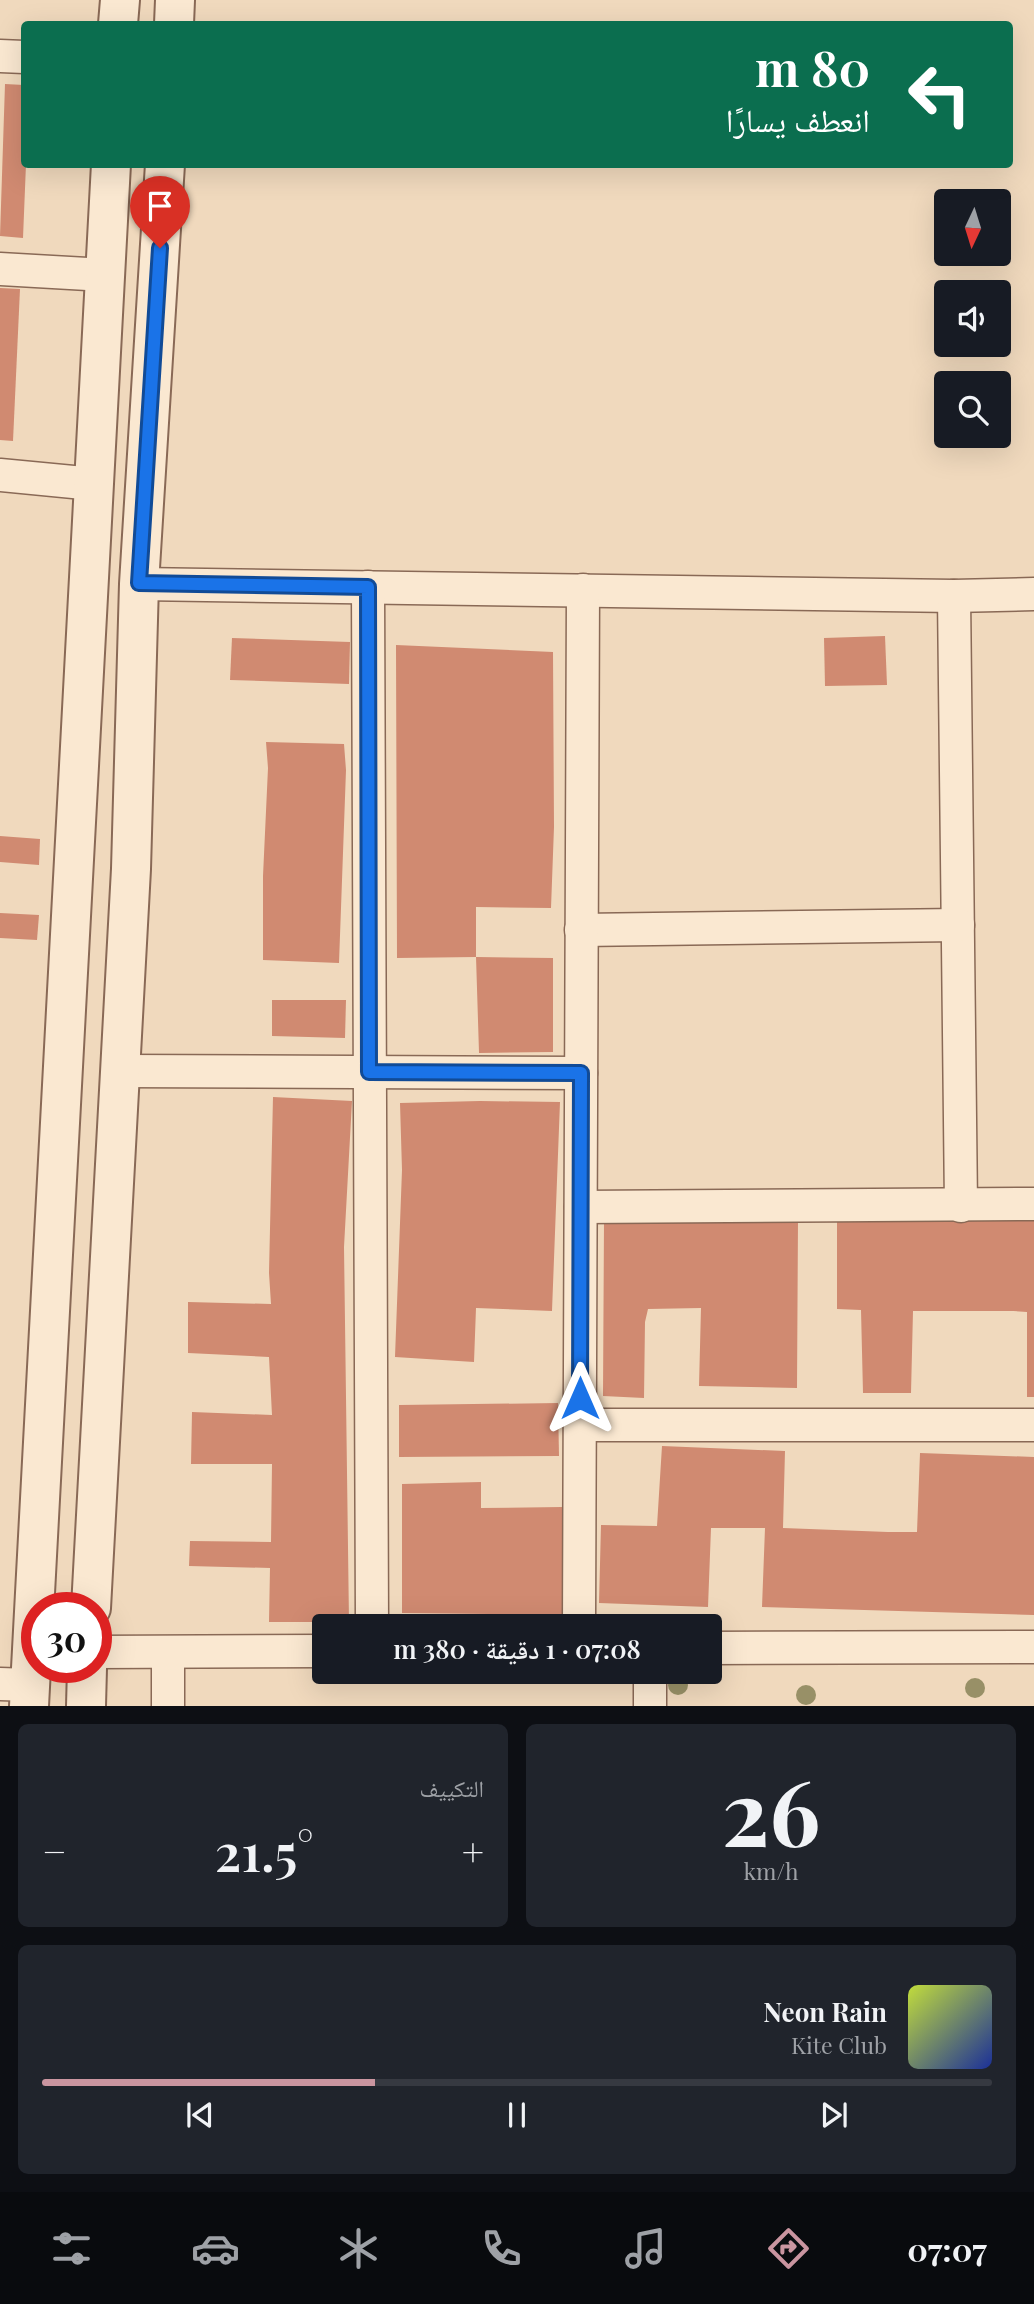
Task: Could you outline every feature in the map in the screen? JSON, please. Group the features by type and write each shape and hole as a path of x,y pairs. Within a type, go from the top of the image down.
{"street":[{"path":"118,21 120,0"},
{"path":"174,21 175,0"},
{"path":"0,56 21,57"},
{"path":"20,1691 44,1421 111,168"},
{"path":"92,1592 131,869 139,583 165,168"},
{"path":"0,269 105,275"},
{"path":"0,475 94,484"},
{"path":"139,583 954,596 1034,594"},
{"path":"368,587 372,1614"},
{"path":"579,1614 583,590"},
{"path":"954,596 961,1206"},
{"path":"581,930 958,925"},
{"path":"121,1071 581,1073"},
{"path":"581,1207 1034,1204"},
{"path":"44,1421 102,1424"},
{"path":"580,1425 1034,1425"},
{"path":"722,1648 1034,1647"},
{"path":"112,1652 312,1651"},
{"path":"168,1653 168,1706"},
{"path":"86,1706 87,1683"},
{"path":"650,1684 650,1706"}],"building":[{"path":"5,84 21,85 21,168 26,168 23,238 0,236"},
{"path":"0,288 20,289 13,441 0,440"},
{"path":"885,636 887,685 825,686 824,638"},
{"path":"232,638 350,642 349,684 230,680"},
{"path":"396,645 553,652 554,827 551,908 476,907 476,957 397,958"},
{"path":"266,742 344,744 346,770 339,963 263,960 263,876 268,768"},
{"path":"0,836 40,839 39,865 0,862"},
{"path":"0,913 39,915 37,940 0,938"},
{"path":"476,957 553,958 553,1052 479,1053"},
{"path":"272,1000 346,1000 345,1038 272,1036"},
{"path":"273,1097 352,1101 344,1247 349,1614 312,1614 312,1622 269,1622 270,1568 189,1566 190,1541 271,1542 272,1464 191,1464 192,1412 272,1415 269,1357 188,1353 188,1302 271,1304 269,1273"},
{"path":"560,1102 552,1311 476,1308 474,1362 395,1357 402,1170 400,1103"},
{"path":"675,1219 798,1220 797,1388 699,1386 701,1308 648,1309 645,1322 644,1398 603,1396 604,1222 647,1223"},
{"path":"837,1221 1034,1221 1034,1397 1027,1397 1027,1312 1013,1311 913,1311 911,1393 863,1393 861,1310 837,1309"},
{"path":"558,1403 559,1456 399,1457 399,1405"},
{"path":"662,1446 785,1451 783,1528 888,1532 917,1532 920,1453 1034,1457 1034,1615 762,1607 765,1528 711,1528 708,1607 599,1603 601,1525 657,1526"},
{"path":"481,1482 481,1508 562,1507 563,1614 402,1613 402,1484"}],"route":[{"path":"160,248 139,583 368,587 369,1072 581,1073 580,1398"}]}
